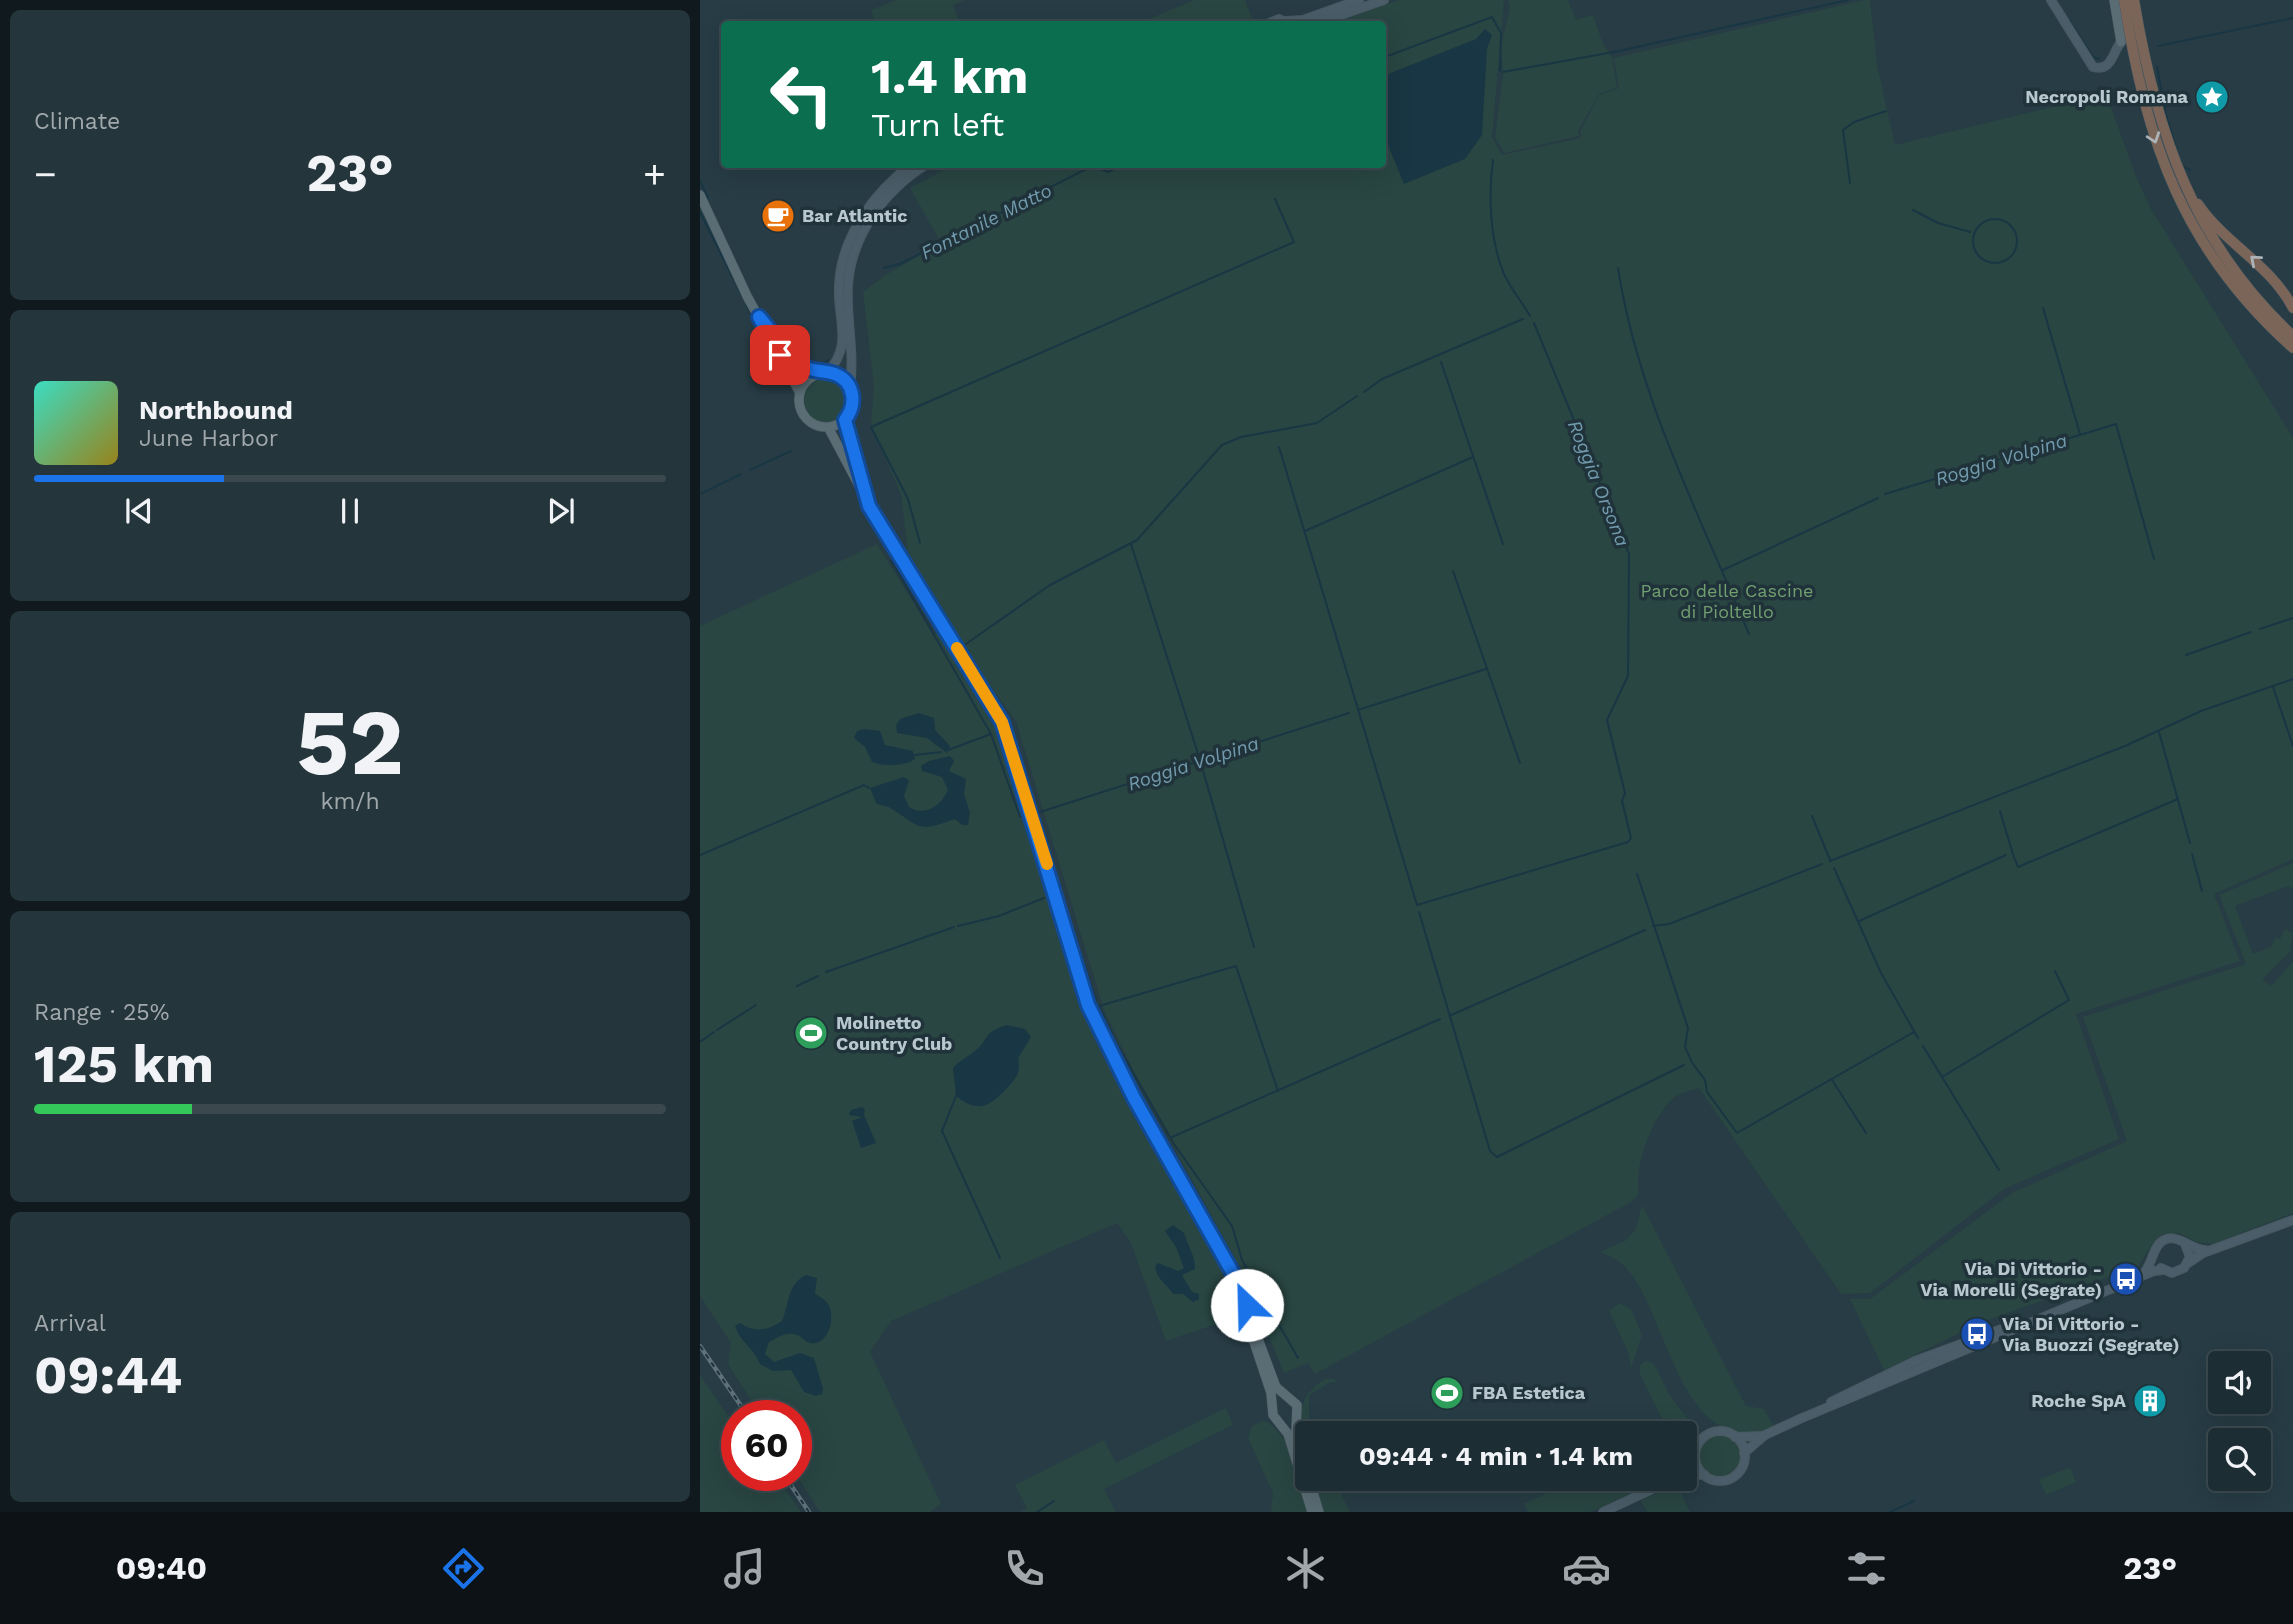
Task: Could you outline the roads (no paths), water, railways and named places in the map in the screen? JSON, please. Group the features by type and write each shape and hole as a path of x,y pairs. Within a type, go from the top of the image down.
{"highway":[{"path":"2124,0 2142,99 2158,152 2177,195 2204,244 2231,282 2293,348"},
{"path":"2135,0 2153,83 2172,145 2191,190 2213,223 2272,276 2293,308"},
{"path":"2135,0 2155,105 2190,199 2232,269 2293,336"}],"main road":[{"path":"1298,21 1359,0"},
{"path":"1324,21 1384,0"},
{"path":"2052,1 2091,66 2103,68 2121,42 2114,0"},
{"path":"908,168 875,198 850,240 839,288 844,343 836,362 807,381 800,393 799,404 805,417 814,425 828,427 845,420 853,405 850,388 854,356 848,289 858,244 882,203 922,168"},
{"path":"700,195 759,317 800,393"},
{"path":"759,317 792,356 823,373 841,377 850,388"},
{"path":"845,420 869,506"},
{"path":"828,427 869,506 1002,722 1035,825 1053,903 1071,964 1134,1098 1247,1305 1274,1384 1285,1397 1296,1403 1297,1421"},
{"path":"1697,1474 1720,1481 1732,1478 1741,1469 1744,1454 1765,1436 1802,1418 2154,1271 2177,1272 2213,1250 2293,1220"},
{"path":"2137,1280 2155,1256 2158,1245 2166,1239 2177,1238 2195,1249 2213,1250"},
{"path":"2185,1244 2190,1254 2188,1263"},
{"path":"2155,1256 2163,1270"},
{"path":"1228,1266 1271,1393 1273,1415 1289,1437 1312,1512"},
{"path":"1272,1407 1277,1399 1285,1397"},
{"path":"1278,1422 1289,1423 1297,1416"},
{"path":"1697,1449 1709,1434 1722,1432 1735,1437 1765,1436"},
{"path":"1735,1437 1744,1454"},
{"path":"1697,1461 1705,1475"},
{"path":"1313,1491 1319,1512"},
{"path":"1603,1512 1648,1491"}],"water":[{"path":"1485,29 1492,35 1487,49 1482,135 1465,159 1404,184 1386,140 1386,75 1476,39"},
{"path":"919,713 934,718 935,730 950,746 947,753 927,738 897,733 896,725 900,719"},
{"path":"857,731 880,731 885,745 913,751 915,759 894,765 872,762 865,747 854,738"},
{"path":"950,756 954,761 949,771 966,779 964,794 970,813 968,825 962,825 955,819 934,826 921,826 876,803 870,788 904,777 909,781 904,796 909,807 921,811 937,805 948,790 942,777 922,771 921,766 929,761"},
{"path":"1007,1025 1025,1029 1031,1037 1018,1058 1019,1071 1016,1077 990,1103 979,1106 964,1102 956,1096 953,1068 980,1046 990,1033"},
{"path":"862,1107 876,1143 861,1148 852,1121 862,1117 849,1115 851,1110"},
{"path":"1173,1225 1184,1233 1194,1259 1195,1269 1182,1275 1192,1292 1199,1294 1199,1299 1193,1302 1183,1294 1173,1294 1156,1272 1158,1263 1178,1271 1184,1268 1176,1247 1165,1231"},
{"path":"806,1275 817,1278 815,1293 827,1302 830,1309 831,1322 826,1335 817,1343 810,1343 797,1335 785,1335 769,1342 765,1354 774,1362 800,1353 814,1358 823,1389 822,1394 816,1396 804,1392 791,1370 773,1371 760,1364 735,1326 740,1323 761,1330 782,1321 792,1289"}],"waterway":[{"name":"Roggia Orsona","path":"1503,72 1619,51 1848,0"},
{"name":"Fontanile Matto","path":"1386,57 1492,17 1501,33 1500,71"},
{"path":"2158,46 2293,18"},
{"path":"2069,20 2093,57 2099,59"},
{"path":"2157,67 2165,112 2177,151"},
{"path":"1850,183 1843,130 1854,122 1886,111"},
{"name":"Roggia Orsona","path":"1493,160 1491,203 1499,261 1510,285 1530,316"},
{"path":"2182,166 2190,170"},
{"name":"Fontanile Matto","path":"884,268 900,264 1088,168"},
{"name":"Fontanile Matto","path":"1097,168 1108,172 1116,168"},
{"path":"700,181 708,198"},
{"path":"920,543 908,499 871,427 1294,242 1275,199"},
{"path":"1913,210 1938,223 1970,232"},
{"path":"700,212 742,296"},
{"path":"1995,219 2004,220 2011,225 2016,232 2017,241 2016,250 2011,257 2004,262 1995,263 1986,262 1979,257 1974,250 1973,241 1974,232 1979,225 1986,220 1995,219"},
{"path":"1618,268 1627,316 1655,409 1749,634"},
{"path":"746,304 787,382"},
{"path":"2043,308 2080,434"},
{"path":"1364,392 1382,379 1523,319"},
{"name":"Roggia Orsona","path":"1417,905 1628,842 1631,838 1622,801 1625,793 1607,720 1628,676 1629,554 1534,323"},
{"path":"789,343 809,361 822,364 828,360"},
{"path":"1441,362 1503,544"},
{"path":"1001,712 963,646 1050,585 1137,540 1222,445 1241,437 1317,423 1357,396"},
{"name":"Roggia Volpina","path":"1885,494 2116,424 2154,559"},
{"path":"1279,447 1417,905"},
{"path":"750,470 791,451"},
{"path":"1305,531 1473,457"},
{"path":"700,494 741,474"},
{"name":"Roggia Volpina","path":"1723,570 1878,498"},
{"path":"1131,544 1200,760 1254,947"},
{"path":"891,560 991,734"},
{"path":"1453,571 1520,763"},
{"path":"2260,629 2293,618"},
{"path":"2186,655 2251,632"},
{"path":"1358,710 1486,669"},
{"path":"1830,861 2125,746 2201,711 2293,679"},
{"path":"2273,687 2293,746"},
{"name":"Roggia Volpina","path":"1037,813 1349,713"},
{"path":"1006,720 1059,888"},
{"path":"2159,732 2190,843"},
{"name":"Roggia Volpina","path":"948,750 991,734 1020,817 1027,815"},
{"path":"915,755 941,752"},
{"name":"Roggia Volpina","path":"700,855 864,785 869,788"},
{"path":"2012,852 2018,867 2178,799"},
{"path":"2000,811 2012,851"},
{"path":"1812,816 1830,860"},
{"path":"2192,854 2202,891"},
{"path":"1859,921 2006,855"},
{"path":"1653,926 1669,924 1822,864"},
{"path":"1834,868 1881,973 1918,1038"},
{"path":"1637,874 1688,1028 1685,1047 1691,1060"},
{"path":"958,926 999,916 1044,898"},
{"path":"1065,907 1096,1000"},
{"path":"1419,912 1490,1151 1497,1157 1684,1065"},
{"path":"826,972 954,927"},
{"path":"1449,1016 1645,930"},
{"path":"1278,1091 1236,966 1099,1006 1115,1041 1174,1144 1232,1226 1242,1260 1298,1358"},
{"path":"1942,1077 2069,1000 2055,971"},
{"path":"797,986 818,976"},
{"path":"717,1030 756,1005"},
{"path":"1172,1137 1440,1019"},
{"path":"700,1042 714,1032"},
{"path":"1691,1061 1705,1080 1707,1092 1737,1133 1914,1032"},
{"path":"1923,1046 1999,1170"},
{"path":"1832,1080 1866,1133"},
{"path":"956,1096 942,1131 1000,1258"},
{"path":"1037,1512 1054,1501"},
{"path":"1890,1512 1914,1501"}],"railway":[{"path":"700,1346 737,1400"},
{"path":"795,1491 809,1512"}],"place":[{"name":"Necropoli Romana","path":"2212,97"},
{"name":"Bar Atlantic","path":"778,216"},
{"name":"Molinetto Country Club","path":"811,1033"},
{"name":"Via Di Vittorio - Via Morelli (Segrate)","path":"2126,1279"},
{"name":"Via Di Vittorio - Via Buozzi (Segrate)","path":"1977,1334"},
{"name":"FBA Estetica","path":"1447,1393"},
{"name":"Roche SpA","path":"2150,1401"}],"park label":[{"name":"Parco delle Cascine di Pioltello","path":"1727,601"}]}
